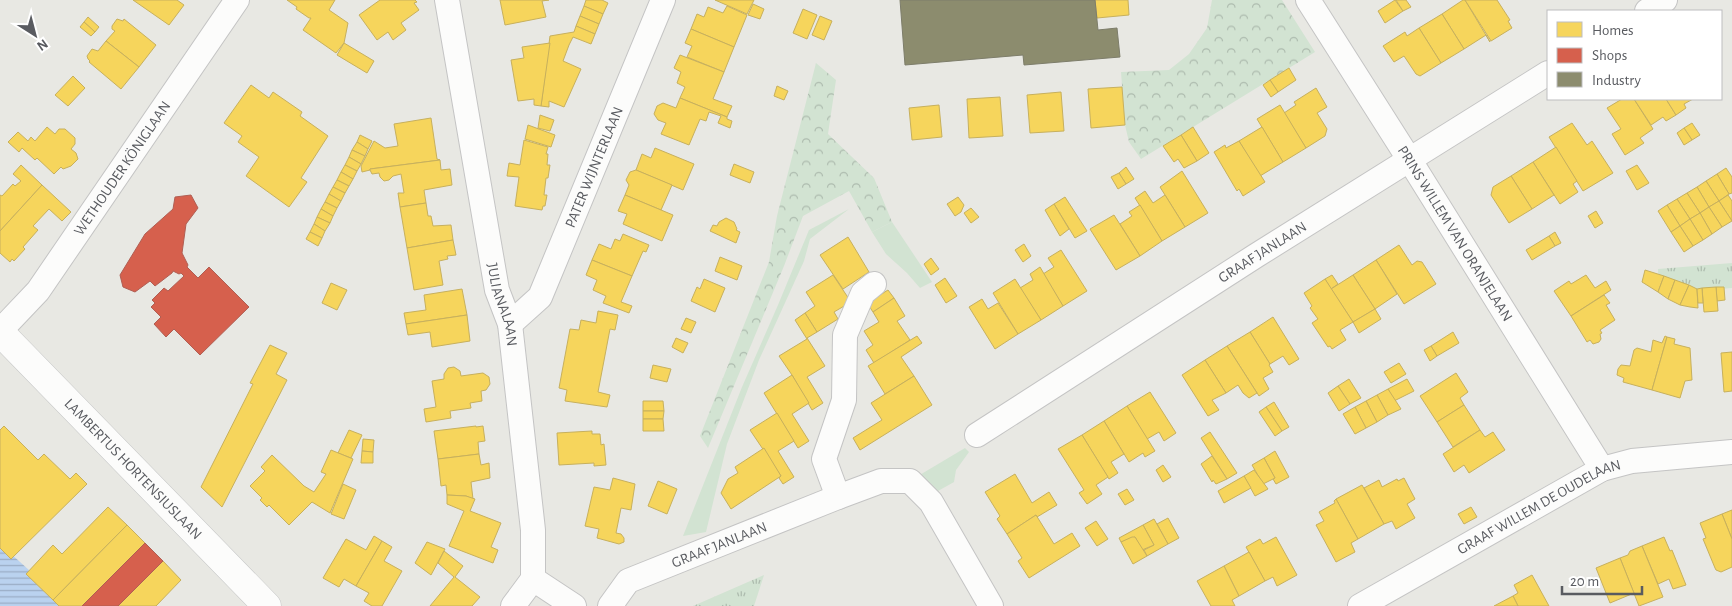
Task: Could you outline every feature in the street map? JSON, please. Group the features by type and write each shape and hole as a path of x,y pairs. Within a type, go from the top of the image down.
{"street":[{"name":"WETHOUDER KÖNIGLAAN","path":"0,332 38,291 237,0"},
{"name":"JULIANALAAN","path":"447,0 497,290 510,324 533,530 534,579"},
{"name":"PATER WIJNTERLAAN","path":"510,324 540,297 662,0"},
{"name":"PRINS WILLEM VAN ORANJELAAN","path":"1308,0 1602,469"},
{"path":"1649,10 1665,0"},
{"name":"GRAAF JANLAAN","path":"977,435 1409,159 1547,74"},
{"path":"838,497 824,459 844,400 845,335 863,293 874,284"},
{"name":"LAMBERTUS HORTENSIUSLAAN","path":"0,332 267,606"},
{"name":"GRAAF WILLEM DE OUDELAAN","path":"1360,606 1602,469 1632,462 1732,452"},
{"name":"GRAAF JANLAAN","path":"610,606 628,581 881,481 910,481 931,502 991,606"},
{"path":"513,606 534,579 574,606"}],"green space":[{"path":"1212,0 1282,0 1315,52 1141,159 1129,142 1125,125 1121,72 1169,70 1189,54 1207,28"},
{"path":"816,63 836,80 828,134 874,178 892,222 872,232 849,191 803,216 708,448 700,436 769,262 777,216"},
{"path":"849,209 810,239 804,261 759,360 727,444 706,532 683,536 742,387 809,230"},
{"path":"892,222 932,282 920,288 886,254 872,232"},
{"path":"1732,263 1732,288 1659,294 1658,269"},
{"path":"965,448 969,452 956,470 954,482 938,491 918,476"},
{"path":"764,575 754,606 693,606"}],"water":[{"path":"0,544 69,606 0,606"}],"building: Homes":[{"path":"133,0 177,0 184,5 169,25"},
{"path":"287,0 335,0 329,10 348,23 344,43 336,53 303,30 311,18 296,9 297,7"},
{"path":"380,0 415,0 417,2 414,3 419,10 401,23 406,30 393,40 388,32 377,40 359,15"},
{"path":"500,0 549,0 542,1 546,17 505,25"},
{"path":"586,0 602,0 608,3 603,14 584,6"},
{"path":"715,0 754,0 747,14"},
{"path":"1095,0 1128,0 1129,15 1097,18"},
{"path":"1395,0 1403,11 1385,23 1378,11"},
{"path":"1396,0 1406,0 1411,7 1403,11"},
{"path":"1465,0 1486,35 1464,49 1442,14"},
{"path":"1465,0 1497,0 1510,20 1508,21 1512,28 1491,41"},
{"path":"753,4 764,9 760,19 748,15"},
{"path":"584,6 603,14 599,24 580,16"},
{"path":"727,6 747,15 734,47 691,29 697,14 704,17 708,7 723,13"},
{"path":"803,9 817,15 807,39 793,33"},
{"path":"1442,14 1464,49 1441,63 1419,28"},
{"path":"580,16 599,24 595,34 576,26"},
{"path":"820,16 832,21 824,40 812,35"},
{"path":"88,17 99,27 95,32 84,22"},
{"path":"117,19 123,21 124,19 156,45 139,67 106,41 115,31 112,29 112,26"},
{"path":"84,22 95,32 91,36 80,27"},
{"path":"576,26 595,34 591,44 573,37 569,45 563,61 581,69 564,107 549,101 549,107 541,106 550,36 574,32"},
{"path":"1419,28 1441,63 1420,76 1416,74 1404,56 1394,62 1383,46 1405,32 1407,36"},
{"path":"691,29 734,47 724,72 687,57 692,46 685,43"},
{"path":"106,41 139,67 121,89 89,62 87,56 92,49 98,51"},
{"path":"344,43 374,61 367,73 337,55"},
{"path":"550,43 541,106 534,105 534,99 518,101 511,60 524,58 522,47"},
{"path":"680,55 724,72 713,99 732,106 727,117 680,98 685,87 677,83 681,72 674,68"},
{"path":"1289,68 1296,80 1278,92 1270,80"},
{"path":"73,76 85,88 68,106 55,95"},
{"path":"1270,80 1278,92 1271,97 1263,85"},
{"path":"251,85 269,98 273,92 302,112 300,116 328,136 301,178 307,182 289,207 246,176 259,157 238,142 242,136 224,123"},
{"path":"777,86 788,91 784,100 774,96"},
{"path":"1122,87 1125,125 1091,128 1088,89"},
{"path":"1316,88 1327,107 1317,113 1327,129 1325,136 1306,148 1284,113 1296,105 1294,102"},
{"path":"1061,92 1064,131 1030,133 1027,95"},
{"path":"1000,97 1003,136 969,138 967,99"},
{"path":"680,98 727,117 727,119 732,121 730,128 718,123 721,116 709,112 706,121 700,119 689,145 661,134 666,123 658,120 654,114 657,106 663,103 676,108"},
{"path":"1620,100 1635,100 1653,129 1640,138 1644,143 1625,155 1612,134 1621,129 1607,108"},
{"path":"1635,100 1667,100 1676,115 1666,121 1663,117 1651,125"},
{"path":"1667,100 1691,100 1684,104 1686,108 1676,115"},
{"path":"939,105 942,137 912,140 909,108"},
{"path":"1280,105 1306,148 1283,162 1257,119"},
{"path":"540,115 554,120 550,131 538,128"},
{"path":"431,118 437,159 440,160 370,169 362,172 361,166 374,141 385,148 398,146 394,124"},
{"path":"1572,123 1587,145 1592,141 1613,173 1583,191 1549,137"},
{"path":"1692,123 1700,135 1692,140 1684,128"},
{"path":"528,125 555,135 551,147 525,139"},
{"path":"47,127 55,134 59,129 65,129 75,138 75,144 71,149 76,153 78,159 71,166 63,169 61,167 54,174 37,158 35,160 22,148 19,152 8,142 18,132 28,141 31,137 35,141"},
{"path":"1193,127 1209,153 1197,161 1181,135"},
{"path":"1262,127 1283,162 1260,176 1239,141"},
{"path":"1684,128 1692,140 1684,145 1677,133"},
{"path":"360,135 372,141 368,149 357,142"},
{"path":"1181,135 1197,161 1184,168 1178,159 1174,162 1163,146"},
{"path":"524,140 548,147 546,154 548,154 547,165 550,165 544,195 547,195 545,206 543,206 542,210 515,206 519,177 507,176 509,163 520,165"},
{"path":"1239,141 1265,182 1243,196 1239,189 1237,191 1214,152 1225,145 1226,148"},
{"path":"357,142 368,149 365,156 352,150"},
{"path":"1556,147 1577,181 1573,184 1578,192 1560,204 1533,162"},
{"path":"655,148 694,164 683,190 636,170 642,154 651,158"},
{"path":"352,150 365,156 361,164 349,157"},
{"path":"349,157 361,164 357,171 345,165"},
{"path":"440,160 441,170 450,169 452,185 424,190 426,203 400,207 398,193 404,193 401,174 384,181 379,173 372,174 370,170 370,169"},
{"path":"1533,162 1554,195 1532,209 1511,176"},
{"path":"734,164 754,172 750,183 730,175"},
{"path":"21,165 42,185 0,231 0,195 2,196 13,184 15,186 21,181 13,174"},
{"path":"345,165 357,171 353,179 341,172"},
{"path":"1637,165 1649,183 1637,190 1626,171"},
{"path":"1126,167 1134,179 1126,184 1119,173"},
{"path":"1726,168 1732,177 1732,193 1729,194 1717,174"},
{"path":"636,170 672,185 661,210 625,195 629,185 626,180 630,172"},
{"path":"1182,171 1208,213 1185,227 1160,187"},
{"path":"341,172 353,179 349,186 337,180"},
{"path":"1119,173 1126,184 1118,189 1111,177"},
{"path":"1717,174 1729,194 1719,201 1706,181"},
{"path":"1511,176 1532,209 1509,223 1491,195 1493,187"},
{"path":"337,180 349,186 345,193 333,187"},
{"path":"1706,181 1719,201 1709,207 1697,187"},
{"path":"42,185 71,212 62,221 49,209 33,226 38,230 23,247 25,249 14,261 12,259 10,262 0,253 0,231"},
{"path":"333,187 345,193 341,201 329,194"},
{"path":"1697,187 1709,207 1700,213 1687,193"},
{"path":"1145,191 1153,203 1165,195 1185,227 1162,241 1135,198"},
{"path":"1687,193 1700,213 1690,219 1677,199"},
{"path":"329,194 341,201 337,208 325,202"},
{"path":"625,195 673,215 662,241 623,224 627,214 618,211"},
{"path":"1728,195 1732,201 1732,221 1719,201"},
{"path":"958,197 964,205 961,212 955,216 947,204"},
{"path":"1065,197 1087,231 1075,238 1054,204"},
{"path":"1677,199 1690,219 1680,226 1667,205"},
{"path":"1719,201 1732,221 1722,227 1709,207"},
{"path":"325,202 337,208 333,216 321,209"},
{"path":"426,203 428,216 431,216 433,226 451,225 453,240 407,248 400,207"},
{"path":"1054,204 1069,229 1060,236 1045,210"},
{"path":"1140,205 1162,241 1140,256 1120,224 1132,216 1129,212"},
{"path":"1667,205 1680,226 1671,232 1658,211"},
{"path":"1709,207 1722,227 1712,234 1700,213"},
{"path":"971,208 979,217 971,223 964,213"},
{"path":"321,209 333,216 330,223 317,217"},
{"path":"1596,211 1603,223 1595,228 1588,216"},
{"path":"1700,213 1712,234 1703,240 1690,219"},
{"path":"1114,215 1140,256 1116,270 1090,229"},
{"path":"317,217 330,223 325,231 314,224"},
{"path":"726,218 734,222 736,230 740,232 736,243 710,231 713,225 717,226 719,222"},
{"path":"1690,219 1703,240 1693,246 1680,226"},
{"path":"314,224 325,231 322,238 310,232"},
{"path":"1680,226 1693,246 1684,252 1671,232"},
{"path":"310,232 322,238 318,246 306,239"},
{"path":"1555,232 1561,243 1555,246 1549,236"},
{"path":"623,234 649,245 646,252 643,251 632,276 592,260 599,244 611,249 615,239 620,241"},
{"path":"1549,236 1555,246 1532,260 1526,250"},
{"path":"848,237 869,272 843,289 820,255"},
{"path":"453,240 456,255 447,256 448,259 439,261 443,285 414,290 407,248"},
{"path":"1024,244 1031,256 1023,262 1015,250"},
{"path":"1399,245 1412,265 1417,261 1422,262 1436,284 1404,304 1376,260"},
{"path":"1061,250 1087,291 1063,306 1043,274 1054,267 1048,258"},
{"path":"720,257 742,266 737,280 715,271"},
{"path":"931,258 939,269 931,275 924,264"},
{"path":"592,260 632,276 621,302 632,306 629,313 603,303 606,296 593,290 597,280 586,275"},
{"path":"1376,260 1397,294 1375,309 1353,275"},
{"path":"1040,267 1063,306 1041,320 1020,288 1033,280 1030,274"},
{"path":"1645,270 1664,276 1658,292 1642,282"},
{"path":"833,275 851,302 834,312 838,319 817,332 805,313 815,306 806,292"},
{"path":"1332,275 1338,284 1331,289 1325,279"},
{"path":"1353,275 1375,309 1353,322 1331,289"},
{"path":"1586,275 1595,288 1606,281 1611,290 1571,316 1554,291 1569,281 1571,284"},
{"path":"1664,276 1675,280 1668,299 1658,292"},
{"path":"945,278 957,296 946,303 935,285"},
{"path":"704,279 725,288 715,312 691,301 697,287 700,289"},
{"path":"1015,279 1041,320 1018,334 993,293"},
{"path":"1325,279 1353,322 1340,330 1346,340 1332,349 1330,346 1328,347 1312,323 1318,319 1310,308 1312,306 1304,293"},
{"path":"1675,280 1689,285 1680,305 1668,299"},
{"path":"331,283 347,290 337,310 322,303"},
{"path":"1689,285 1697,289 1698,308 1680,305"},
{"path":"1716,287 1724,287 1725,300 1717,301"},
{"path":"1716,287 1718,311 1704,312 1702,288"},
{"path":"1702,288 1703,303 1698,303 1697,289"},
{"path":"462,289 467,315 406,324 404,313 426,310 424,295"},
{"path":"888,290 894,298 873,312 867,303"},
{"path":"1604,295 1610,303 1606,305 1615,320 1600,330 1602,333 1600,334 1601,339 1593,344 1590,340 1587,342 1571,316"},
{"path":"894,298 905,316 897,321 910,340 874,363 866,350 873,345 864,331 879,322 873,312"},
{"path":"982,299 988,309 998,303 1018,334 995,349 969,307"},
{"path":"1375,309 1381,319 1359,333 1353,322"},
{"path":"598,311 618,315 615,330 610,329 598,392 610,395 607,407 565,401 567,390 559,388 570,329 579,330 581,320 596,323"},
{"path":"805,313 817,332 807,338 825,366 807,377 823,403 812,410 779,356 807,339 795,320"},
{"path":"467,315 470,341 432,347 430,332 408,335 406,324"},
{"path":"1273,317 1299,359 1289,365 1283,356 1270,364 1250,332"},
{"path":"686,318 696,322 691,333 681,329"},
{"path":"1250,332 1273,372 1263,378 1269,389 1259,396 1227,346"},
{"path":"1453,332 1459,343 1437,356 1431,346"},
{"path":"917,336 922,343 901,357 914,376 885,394 868,366"},
{"path":"1665,336 1667,337 1652,390 1623,382 1624,378 1617,375 1618,369 1621,365 1630,366 1634,350 1637,348 1651,352 1653,340 1662,343"},
{"path":"1667,337 1675,339 1674,344 1690,348 1692,380 1685,381 1680,398 1652,390"},
{"path":"676,338 688,343 683,353 672,347"},
{"path":"270,345 287,353 276,374 287,380 222,507 201,487 253,384 250,383"},
{"path":"1227,346 1257,393 1249,398 1238,385 1226,393 1205,360"},
{"path":"1431,346 1437,356 1430,361 1424,350"},
{"path":"1732,352 1732,391 1724,392 1721,353"},
{"path":"1205,360 1226,393 1212,400 1219,410 1208,416 1182,375"},
{"path":"1399,363 1406,374 1391,383 1384,372"},
{"path":"653,365 671,369 667,382 650,378"},
{"path":"454,367 460,371 461,376 483,373 489,377 490,384 486,390 481,391 482,401 470,403 471,408 450,411 451,418 426,422 424,409 436,407 432,381 444,379 444,374 448,368"},
{"path":"1456,373 1468,392 1460,398 1464,405 1437,422 1420,396"},
{"path":"792,375 809,403 792,414 809,441 798,448 764,393"},
{"path":"914,376 932,405 860,450 853,438 882,420 871,403"},
{"path":"1349,379 1361,398 1350,404 1338,386"},
{"path":"1407,379 1414,391 1394,401 1388,389"},
{"path":"1338,386 1350,404 1339,411 1328,393"},
{"path":"1388,389 1401,409 1388,415 1377,395"},
{"path":"1150,392 1176,433 1164,441 1159,432 1147,439 1127,406"},
{"path":"1377,395 1388,415 1377,422 1366,401"},
{"path":"643,401 663,401 664,411 643,411"},
{"path":"1366,401 1377,422 1366,428 1355,407"},
{"path":"1274,402 1289,427 1282,431 1266,407"},
{"path":"1464,405 1480,430 1453,447 1437,422"},
{"path":"1127,406 1155,451 1145,457 1143,453 1129,462 1104,421"},
{"path":"1266,407 1282,431 1275,436 1259,412"},
{"path":"1355,407 1366,428 1355,434 1343,414"},
{"path":"643,411 664,411 663,419 643,419"},
{"path":"777,413 794,441 778,451 794,477 783,484 779,478 781,476 750,430"},
{"path":"643,419 663,419 664,431 643,431"},
{"path":"1104,421 1124,454 1111,462 1118,473 1109,479 1082,435"},
{"path":"4,426 38,460 44,454 70,479 76,473 87,484 11,559 0,548 0,430"},
{"path":"483,426 485,441 478,442 479,454 438,459 434,431"},
{"path":"349,430 362,435 351,458 338,453"},
{"path":"1480,430 1485,437 1493,432 1505,450 1469,473 1464,465 1454,472 1443,454"},
{"path":"592,431 592,434 600,434 601,445 604,444 606,465 594,466 594,463 559,465 557,433"},
{"path":"1210,432 1237,473 1227,479 1201,438"},
{"path":"1082,435 1108,477 1096,485 1102,494 1087,504 1079,493 1084,490 1058,449"},
{"path":"363,439 374,440 373,452 362,451"},
{"path":"764,448 781,476 731,509 721,493 728,479 738,473 735,467"},
{"path":"331,450 353,459 330,513 312,502 289,525 269,505 267,507 260,500 262,498 250,486 265,471 261,467 272,455 304,486 314,492 326,474 321,472"},
{"path":"362,451 373,452 373,463 361,463"},
{"path":"1275,451 1289,477 1276,484 1273,479 1275,478 1264,458"},
{"path":"479,454 481,465 489,463 490,478 471,482 473,499 466,496 447,495 446,485 441,486 438,459"},
{"path":"1212,456 1227,479 1216,484 1213,480 1212,482 1201,464"},
{"path":"1264,458 1275,478 1263,484 1252,465"},
{"path":"1163,465 1171,477 1163,482 1156,470"},
{"path":"1254,470 1268,489 1255,496 1244,476"},
{"path":"1015,474 1032,503 1049,492 1057,505 1037,517 1036,515 1007,534 997,519 1000,516 985,492"},
{"path":"1244,476 1251,488 1224,503 1218,491"},
{"path":"613,478 635,484 631,510 621,508 616,533 621,534 624,542 619,544 597,538 599,529 585,526 594,487 610,490"},
{"path":"1404,478 1415,499 1407,504 1415,518 1396,529 1392,521 1384,524 1364,488 1379,480 1382,487 1397,479 1398,481"},
{"path":"658,481 677,489 667,514 648,506"},
{"path":"343,484 356,490 344,519 331,514"},
{"path":"1362,485 1384,524 1358,539 1336,499"},
{"path":"1127,489 1134,500 1125,505 1118,494"},
{"path":"447,495 466,496 475,499 470,511 501,523 491,547 498,550 493,563 449,546 464,511 447,504"},
{"path":"1336,499 1358,539 1351,543 1355,552 1336,562 1316,525 1324,521 1319,512 1335,503"},
{"path":"108,507 127,525 53,600 26,574 53,545 62,554"},
{"path":"1471,507 1477,517 1464,524 1458,514"},
{"path":"1732,510 1732,539 1722,514"},
{"path":"1722,514 1732,539 1732,567 1721,572 1715,568 1703,539 1706,538 1700,523"},
{"path":"1036,515 1054,544 1072,533 1080,546 1029,578 1018,561 1022,558 1007,534"},
{"path":"1168,518 1179,538 1168,544 1157,524"},
{"path":"1154,519 1168,544 1147,556 1144,550 1154,545 1143,525"},
{"path":"1096,521 1108,539 1097,546 1085,528"},
{"path":"127,525 145,543 82,606 59,606 53,600"},
{"path":"1143,525 1154,545 1142,550 1135,537 1121,542 1119,538"},
{"path":"374,536 382,541 356,586 344,579 339,587 323,578 346,539 366,550"},
{"path":"1135,537 1147,556 1133,564 1121,542"},
{"path":"1276,537 1297,575 1277,586 1273,577 1265,581 1246,547 1260,539 1263,544"},
{"path":"1664,537 1670,551 1672,550 1686,585 1673,589 1669,579 1658,584 1642,546"},
{"path":"382,541 392,547 384,561 402,571 382,606 372,606 364,601 369,593 356,586"},
{"path":"427,542 445,549 431,575 415,563"},
{"path":"1642,546 1663,597 1639,606 1620,558"},
{"path":"444,551 463,566 455,577 480,597 472,606 430,606 454,577 438,563"},
{"path":"1249,552 1265,581 1239,596 1224,566"},
{"path":"1620,558 1634,593 1610,603 1596,568"},
{"path":"163,561 181,580 156,606 118,606"},
{"path":"1224,566 1239,596 1232,600 1235,606 1211,606 1197,581"},
{"path":"1532,575 1549,606 1518,606 1513,596 1518,593 1514,585"},
{"path":"1513,596 1518,606 1494,606"}],"building: Shops":[{"path":"191,195 198,208 186,224 182,253 188,265 187,267 198,278 209,267 249,307 200,355 174,329 166,337 154,324 161,317 151,307 155,303 152,300 164,288 168,291 184,276 181,273 173,271 155,286 150,281 135,292 123,287 120,275 145,234 173,209 175,197"},
{"path":"145,543 163,561 118,606 82,606"}],"building: Industry":[{"path":"900,0 1095,0 1098,30 1117,28 1120,57 1024,65 1023,55 905,65"}]}
